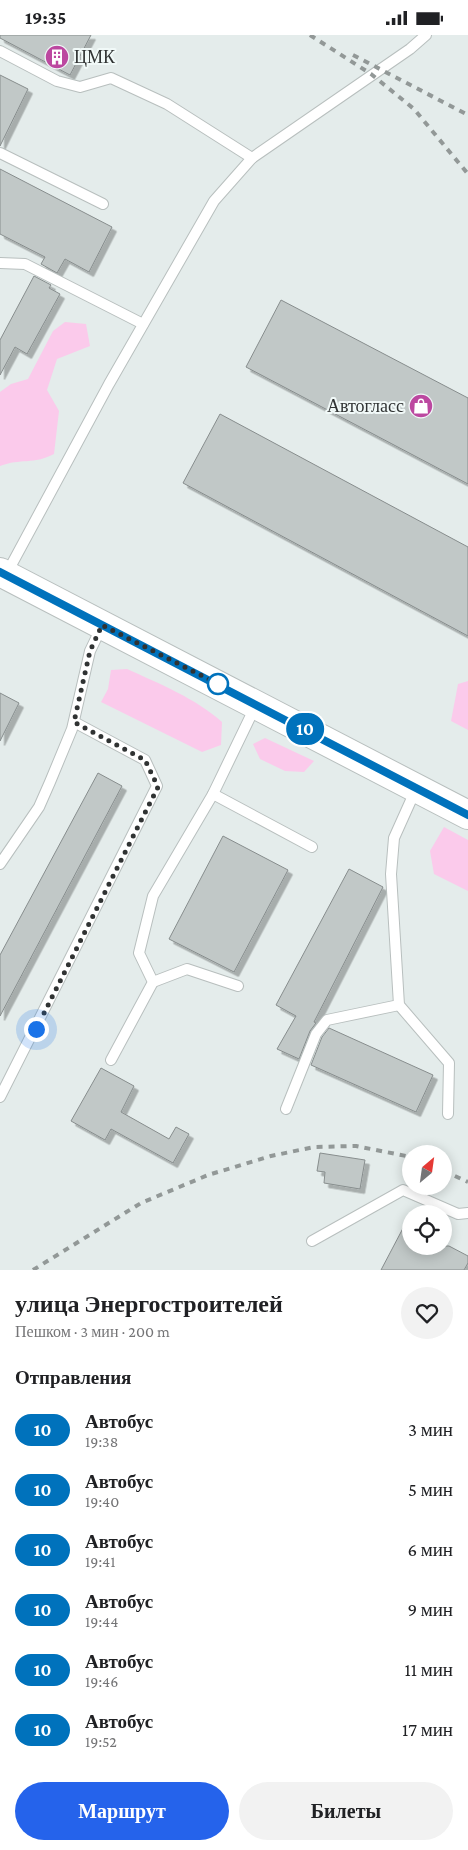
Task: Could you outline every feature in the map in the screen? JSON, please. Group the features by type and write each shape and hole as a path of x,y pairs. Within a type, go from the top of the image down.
{"main road":[{"path":"3,573 257,703 468,815"}],"lane":[{"path":"3,573 214,201 252,158 410,49 426,35"},
{"path":"0,51 57,81 80,87 111,78 167,104 252,158"},
{"path":"0,153 103,204"},
{"path":"0,263 25,265 143,324"},
{"path":"0,864 39,807 74,722 90,651 102,625"},
{"path":"153,982 139,953 153,896 213,794 257,703"},
{"path":"0,1097 158,787 145,760 74,722"},
{"path":"417,788 394,838 391,874 399,1005 449,1063 448,1114"},
{"path":"213,794 312,847"},
{"path":"111,1060 153,982 187,969 238,986"},
{"path":"286,1109 316,1034 326,1020 399,1005"},
{"path":"312,1241 403,1190 458,1214 468,1213"}],"shaded area":[{"path":"65,322 86,324 90,346 57,359 47,390 59,411 54,454 33,461 14,462 0,466 0,392 11,384 28,379 53,331"},
{"path":"127,669 177,692 212,713 222,722 221,745 202,752 101,702 108,689 111,670"},
{"path":"468,681 468,730 451,721 458,684"},
{"path":"265,738 314,761 304,772 285,771 260,759 253,744"},
{"path":"444,827 468,840 468,891 434,874 430,851"}],"building":[{"name":"ЦМК","path":"0,35 91,35 70,75 0,38"},
{"path":"0,75 28,89 0,146"},
{"path":"0,169 112,227 89,272 65,259 57,273 41,264 45,257 0,234"},
{"path":"34,276 51,285 49,288 60,294 27,354 15,347 0,375 0,340"},
{"path":"281,300 468,398 468,484 246,367"},
{"path":"220,414 468,547 468,636 183,483"},
{"path":"0,693 19,703 0,741"},
{"path":"98,773 122,786 0,1016 0,955"},
{"path":"223,836 288,870 234,972 169,939"},
{"path":"349,869 383,887 314,1022 316,1023 310,1031 299,1059 277,1049 296,1016 276,1005"},
{"path":"329,1028 433,1075 416,1112 311,1065 322,1037"},
{"path":"101,1068 134,1086 121,1112 169,1139 176,1127 189,1134 173,1163 111,1129 105,1140 71,1121"},
{"path":"320,1153 365,1160 360,1189 324,1183 325,1172 317,1171"},
{"path":"402,1230 402,1255 452,1255 452,1248 468,1256 468,1263 464,1270 381,1270"}],"railway":[{"path":"310,35 371,74 414,109 468,174"},
{"path":"353,55 468,115"},
{"path":"33,1270 141,1203 208,1175 271,1156 314,1147 356,1146 402,1155"},
{"path":"452,1175 468,1182"}],"bus line":[{"name":"10","path":"0,572 272,711 468,815"}],"place":[{"name":"ЦМК","path":"57,57"},
{"name":"Автогласс","path":"421,406"}],"route":[{"path":"36,1029 158,787 145,760 74,722 90,651 102,625 222,686 218,684"}]}
